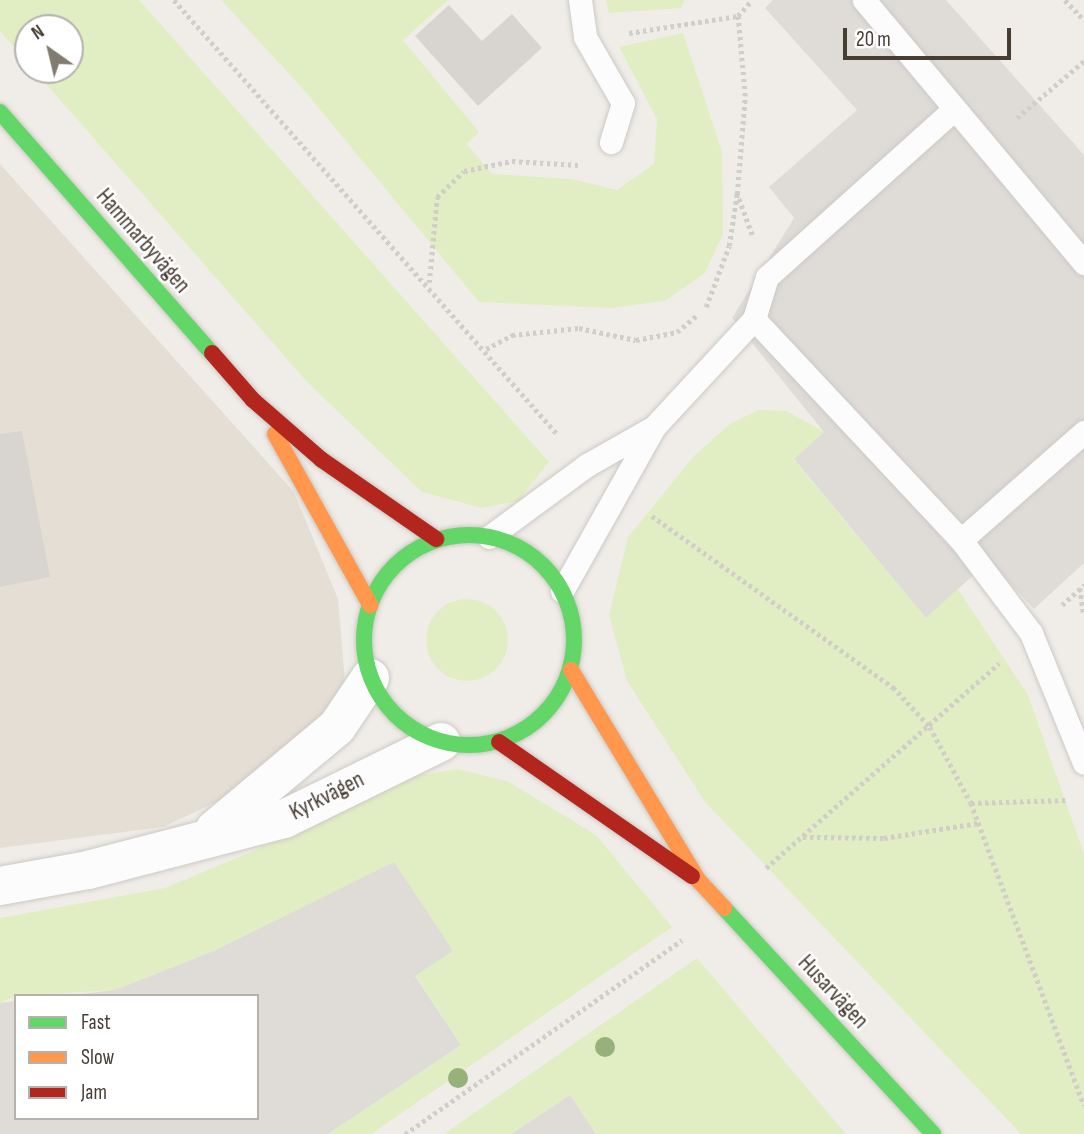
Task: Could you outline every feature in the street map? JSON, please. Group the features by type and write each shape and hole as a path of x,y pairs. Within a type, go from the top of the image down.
{"street":[{"name":"Hammarbyvägen","path":"0,112 253,400 323,460 436,539"},
{"name":"Hammarbyvägen","path":"253,400 370,605"},
{"path":"489,537 519,547 562,591 572,616 570,670 555,701 530,726 499,742 441,742 398,719 370,678 364,629 370,605 396,565 436,539 489,537"},
{"name":"Husarvägen","path":"570,670 699,881 933,1134"},
{"name":"Kyrkvägen","path":"207,835 337,727 370,678"},
{"name":"Kyrkvägen","path":"0,886 88,870 207,835 284,819 441,742"},
{"name":"Husarvägen","path":"499,742 699,881"}],"lane":[{"path":"580,0 585,37 623,103 611,142"},
{"path":"864,0 1084,263"},
{"path":"562,591 654,426 754,319 766,277 954,109"},
{"path":"754,319 961,540 1031,633 1084,763"},
{"path":"489,537 587,465 654,426"},
{"path":"961,540 1084,432"}],"path":[{"path":"174,0 429,283 587,465"},
{"path":"585,37 738,16 752,0"},
{"path":"1065,0 1084,20"},
{"path":"486,349 512,335 579,328 636,340 677,332 706,308 729,246 737,194 745,96 738,16"},
{"path":"984,146 1084,61"},
{"path":"429,283 437,197 464,170 512,160 588,166 611,142"},
{"path":"737,194 766,277"},
{"path":"619,493 893,687 930,727 971,803 1084,1105"},
{"path":"1080,588 1084,615"},
{"path":"766,868 930,727 1031,633"},
{"path":"971,803 1066,800"},
{"path":"802,837 884,838 978,823"},
{"path":"405,1134 682,940"}],"shaded area":[{"path":"773,0 946,0 1084,155 1084,563 1034,609 989,561 926,618 794,459 824,432 732,318 794,218 769,187 857,110 765,8"},
{"path":"0,164 294,492 338,599 345,683 299,745 231,795 163,827 0,848"},
{"path":"394,862 453,951 415,976 461,1045 328,1134 0,1134 0,1003 14,1001 14,1120 259,1120 259,994 81,994 115,990 216,950"},
{"path":"570,1095 596,1134 511,1134"}],"green space":[{"path":"0,0 139,0 549,462 518,501 482,508 422,492 308,383 46,84 84,84 84,14 14,14 14,47 0,31"},
{"path":"221,0 448,0 403,40 479,132 467,144 492,174 572,179 617,190 654,164 657,119 619,47 683,33 722,152 723,234 705,273 665,301 611,308 479,302 303,89"},
{"path":"606,0 685,0 681,8 609,13"},
{"path":"759,410 786,411 825,432 794,460 926,618 958,589 1028,695 1084,854 1084,1134 1021,1134 705,802 627,681 609,615 628,537 694,456 731,423"},
{"path":"467,599 483,603 496,611 504,624 508,640 504,656 496,669 483,677 467,681 451,677 438,669 430,656 426,640 430,624 438,611 451,603"},
{"path":"457,769 507,781 596,835 672,927 371,1134 328,1134 461,1045 415,975 452,951 216,950 115,990 14,994 14,997 0,1003 0,918 165,888 322,822 405,778"},
{"path":"697,958 846,1134 596,1134 570,1095 511,1134 444,1134"}],"building":[{"path":"449,5 482,41 512,14 542,48 478,106 415,36"},
{"path":"22,431 50,577 0,587 0,434"}],"traffic: fast":[{"path":"0,112 212,353"},
{"path":"469,535 490,537 509,543 543,566 566,600 572,619 574,640 572,661 566,680 543,714 509,737 490,743 469,745 448,743 429,737 395,714 372,680 366,661 364,640 366,619 372,600 395,566 429,543 448,537 469,535"},
{"path":"724,908 933,1134"}],"traffic: slow":[{"path":"275,434 370,605"},
{"path":"571,670 699,881 724,908"}],"traffic: jam":[{"path":"212,353 253,400 322,460 436,539"},
{"path":"499,742 692,876"}]}
